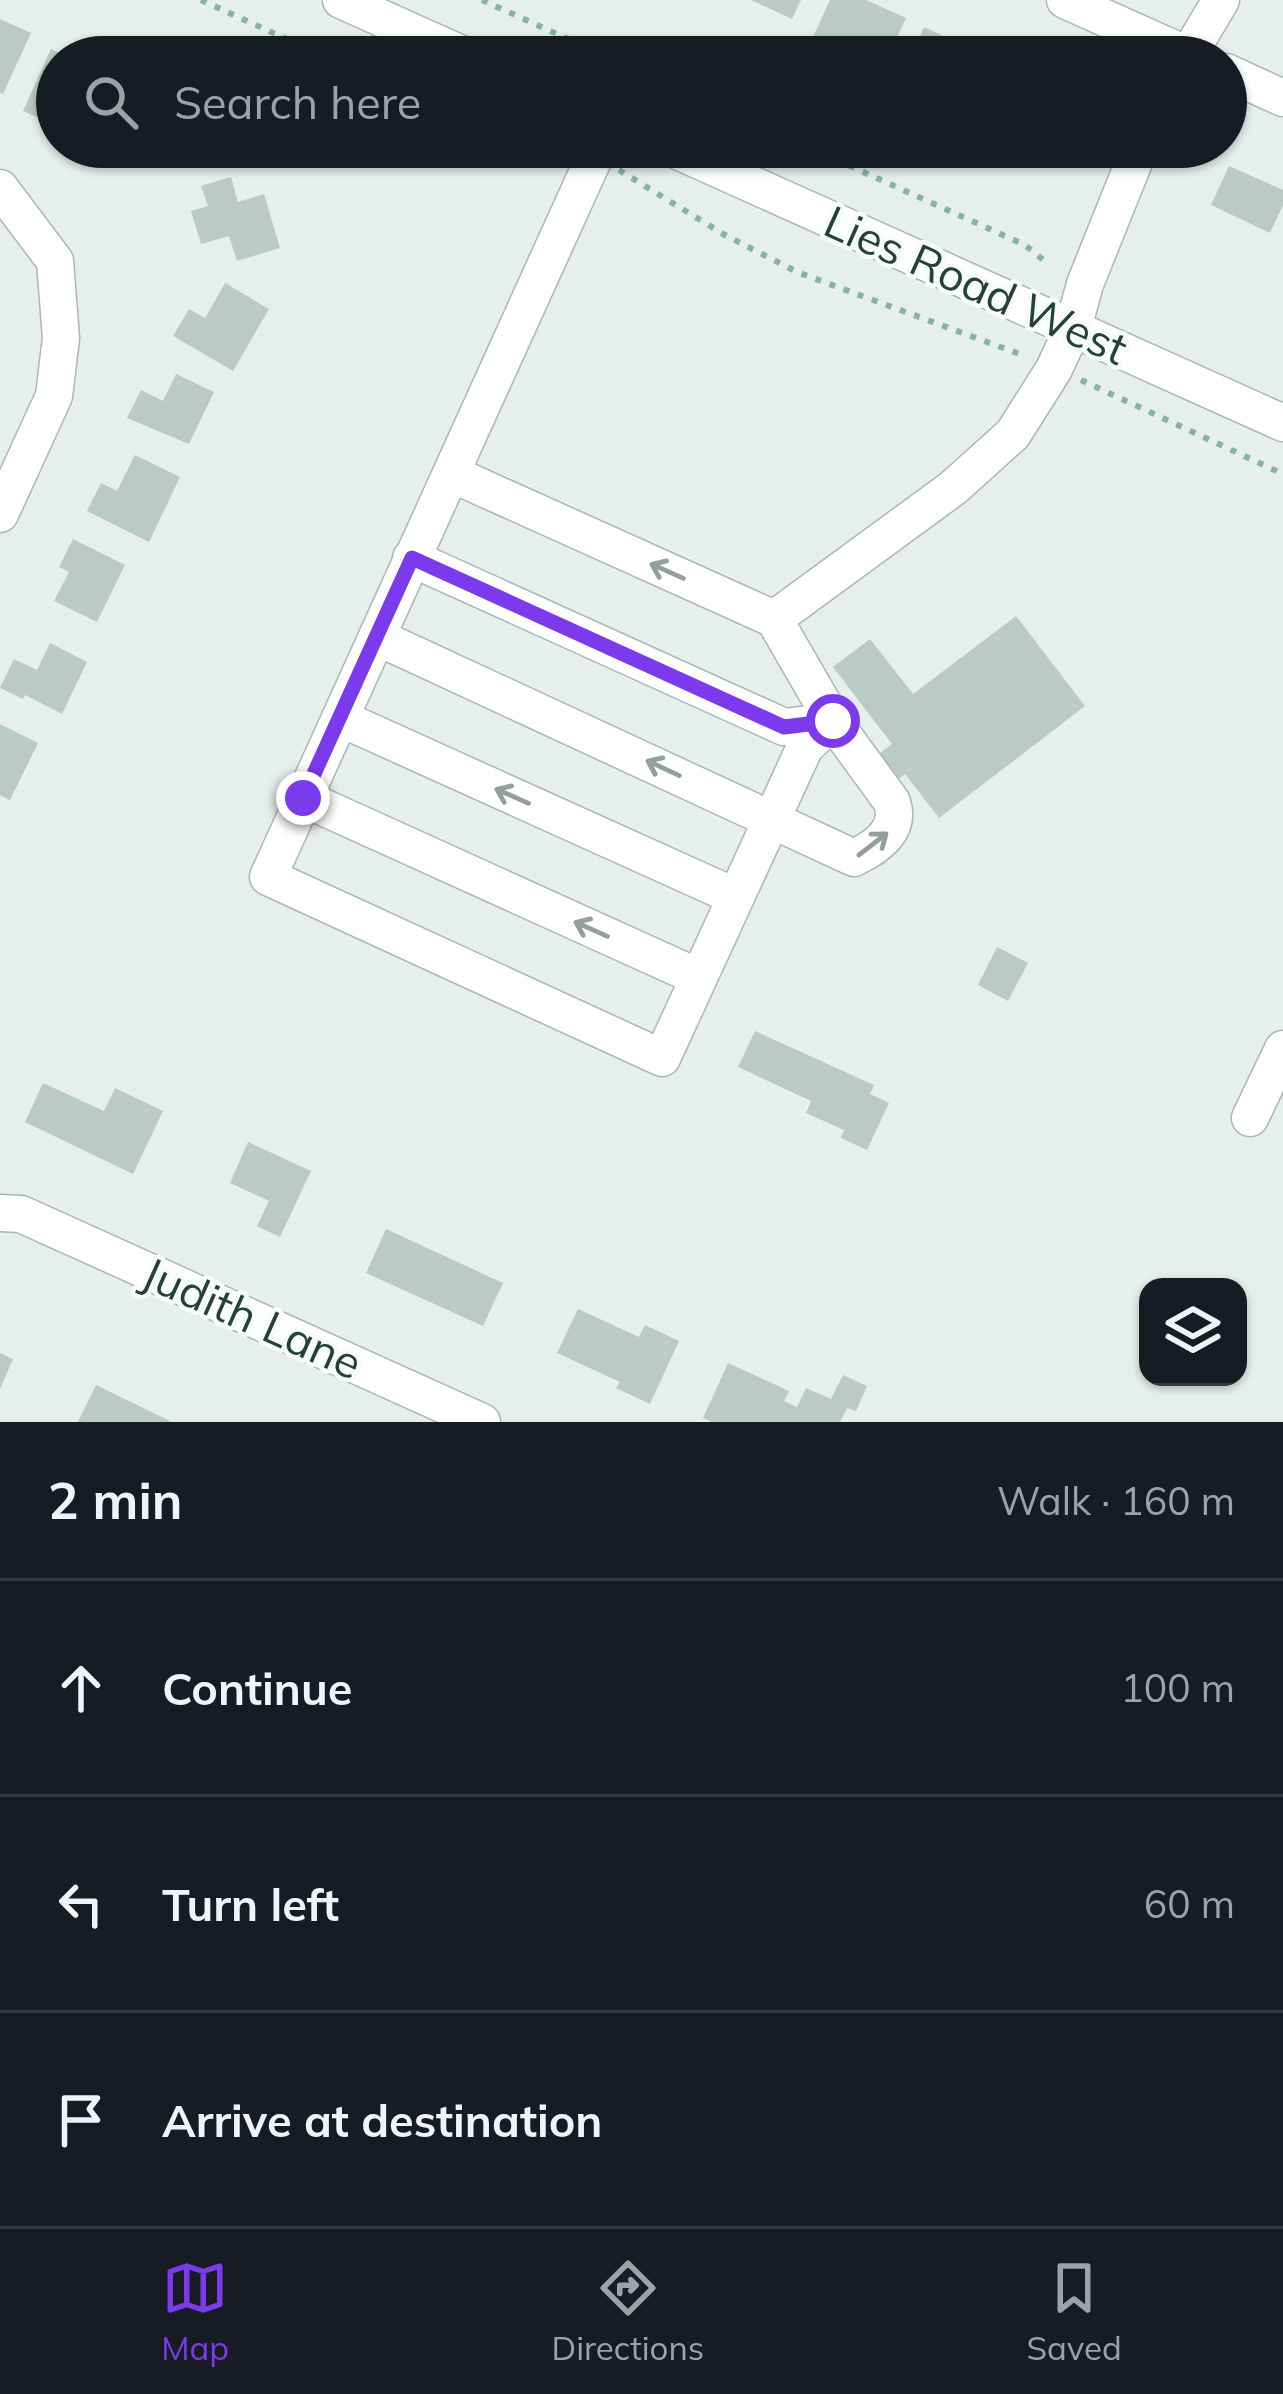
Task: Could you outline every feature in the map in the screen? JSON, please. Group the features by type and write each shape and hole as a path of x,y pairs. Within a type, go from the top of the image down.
{"street":[{"path":"341,0 421,36"},
{"path":"1065,0 1145,36"},
{"path":"1200,36 1221,0"},
{"path":"1247,82 1283,98"},
{"path":"590,168 268,877 662,1058 805,747 833,721"},
{"name":"Lies Road West","path":"716,168 1283,423"},
{"path":"774,619 974,471 1013,434 1054,369 1073,328 1084,284 1131,168"},
{"path":"0,188 55,261 62,338 54,396 0,514"},
{"path":"377,638 854,858 890,830 896,811 892,802 833,721 774,619 452,474"},
{"path":"412,558 784,727 833,721"},
{"path":"340,718 734,896"},
{"path":"303,798 698,977"},
{"path":"1250,1118 1283,1049"},
{"name":"Judith Lane","path":"11,1214 482,1422"}],"path":[{"path":"201,0 280,36"},
{"path":"482,0 562,36"},
{"path":"622,168 723,234 797,272 1005,346 1283,474"},
{"path":"854,168 1025,245 1047,263"}],"building":[{"path":"751,0 801,0 792,19"},
{"path":"830,0 866,0 906,18 898,36 813,36"},
{"path":"0,19 31,33 3,94 0,93"},
{"path":"924,27 943,36 920,36"},
{"path":"36,82 36,117 23,111"},
{"path":"1228,168 1283,190 1283,205 1270,233 1211,205"},
{"path":"231,177 238,202 264,194 280,248 237,261 229,236 201,244 191,211 208,206 201,186"},
{"path":"225,283 269,309 233,371 173,336 189,309 205,318"},
{"path":"176,374 214,392 189,444 127,418 141,390 163,401"},
{"path":"135,455 180,477 149,542 87,511 101,483 117,491"},
{"path":"73,539 125,565 97,622 54,601 69,572 59,567"},
{"path":"1016,616 1085,706 939,818 905,774 877,795 858,770 892,744 833,667 870,639 913,694"},
{"path":"50,643 87,662 62,714 0,688 14,659 37,670"},
{"path":"0,724 38,743 10,800 0,795"},
{"path":"997,947 1028,963 1008,1001 978,985"},
{"path":"755,1031 874,1085 870,1094 889,1103 867,1150 841,1138 844,1130 806,1113 811,1101 738,1067"},
{"path":"43,1083 104,1111 115,1088 163,1111 133,1174 25,1122"},
{"path":"248,1142 311,1171 280,1237 257,1226 269,1201 230,1183"},
{"path":"386,1229 503,1283 483,1326 366,1273"},
{"path":"578,1309 639,1337 645,1325 679,1341 650,1404 616,1388 620,1382 557,1353"},
{"path":"0,1353 13,1359 0,1389"},
{"path":"728,1363 789,1391 784,1401 797,1407 806,1388 831,1399 843,1375 867,1386 856,1411 847,1408 840,1422 711,1422 703,1418"},
{"path":"96,1385 172,1422 78,1422"}],"route":[{"path":"303,798 412,558 784,727 833,721"}]}
